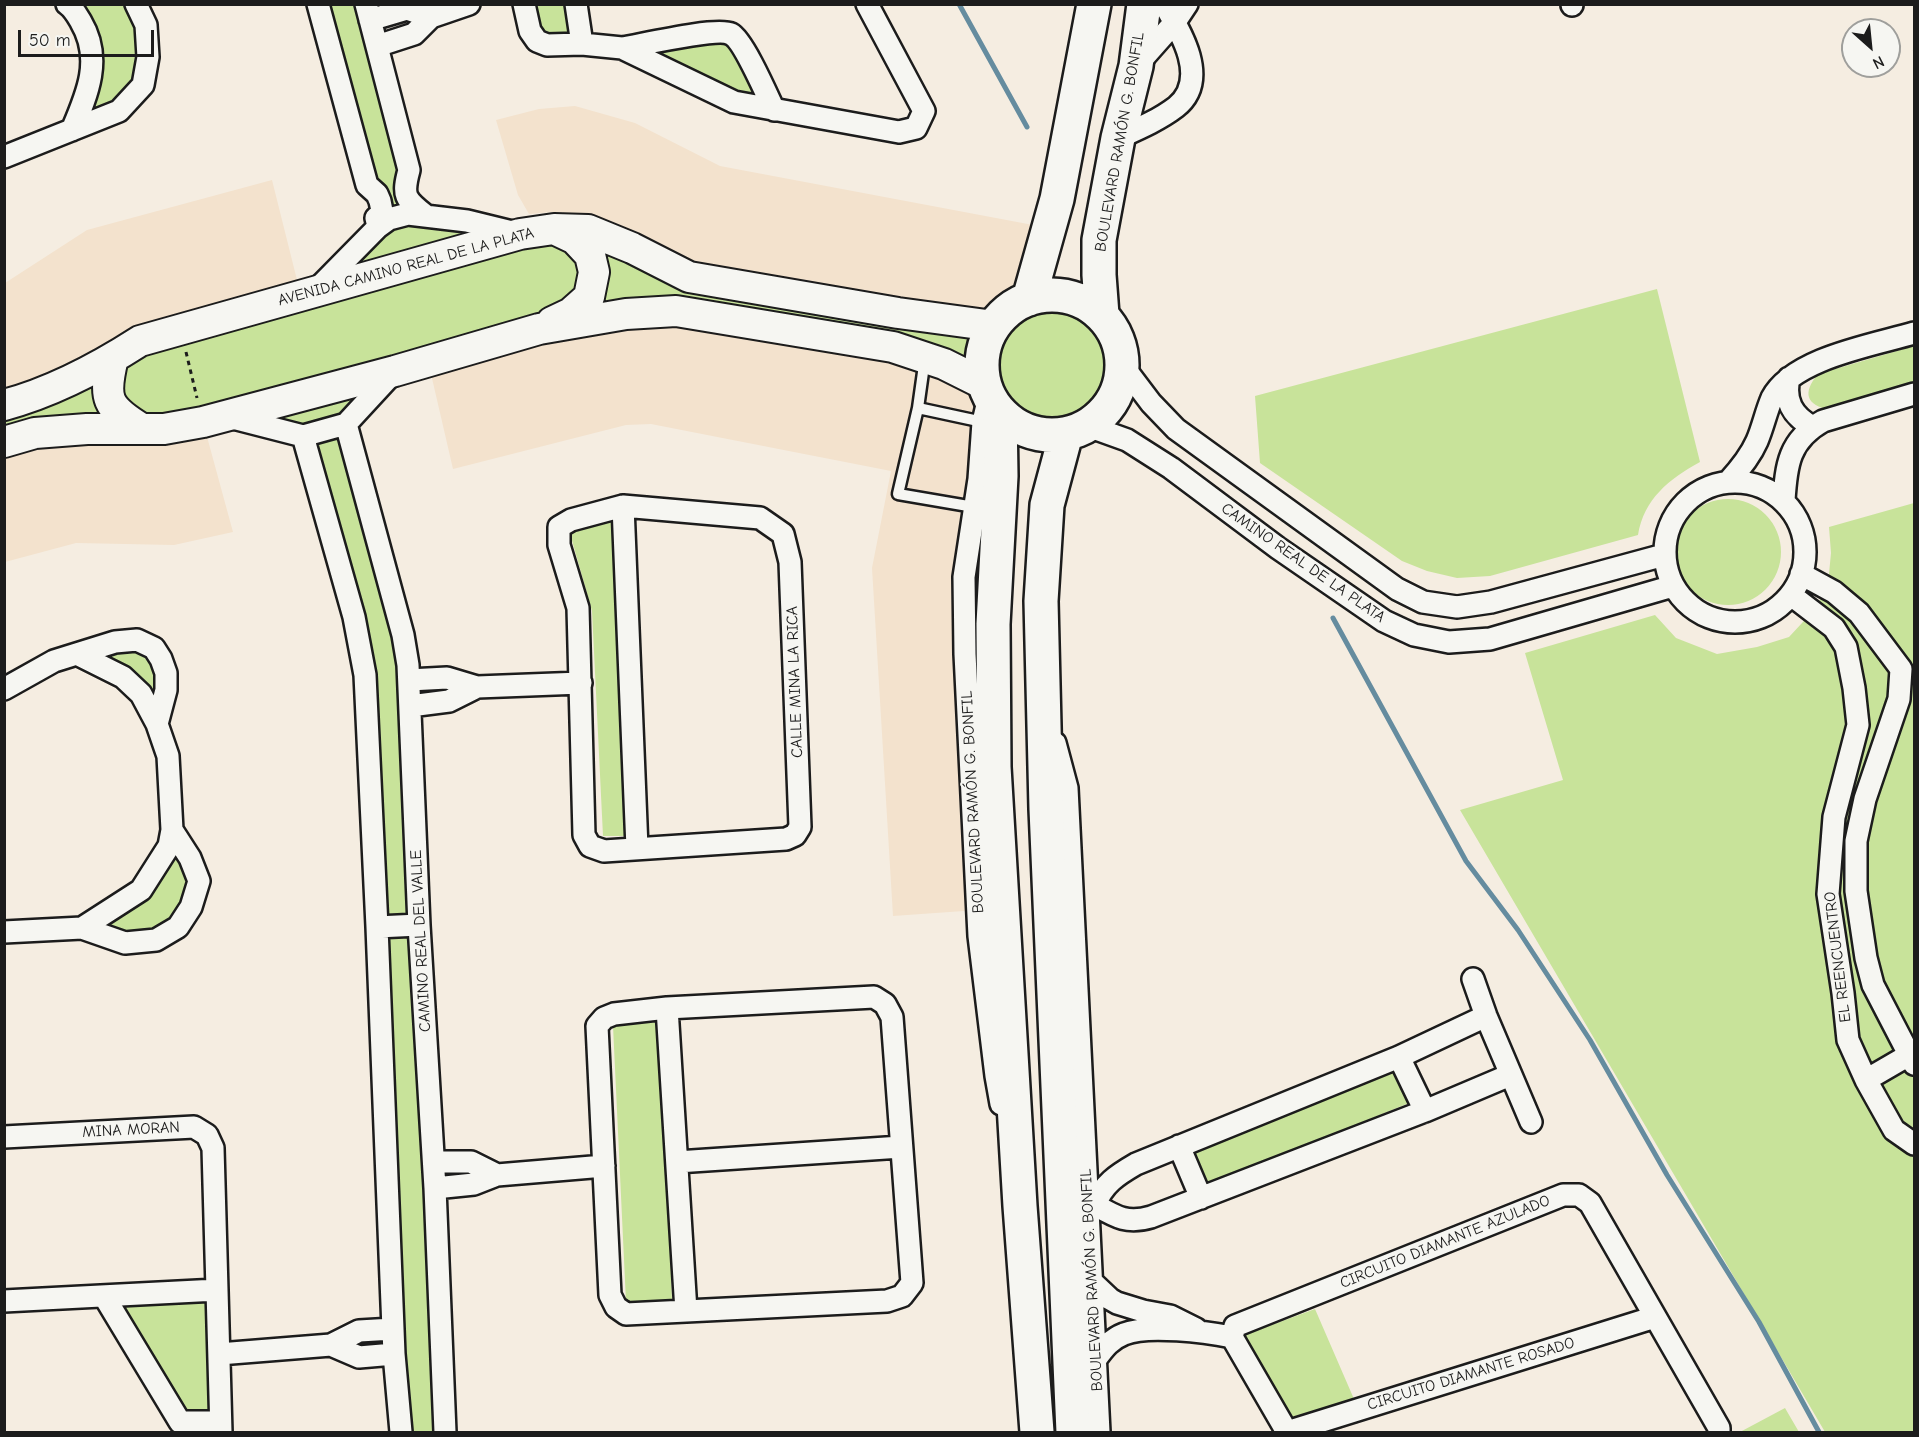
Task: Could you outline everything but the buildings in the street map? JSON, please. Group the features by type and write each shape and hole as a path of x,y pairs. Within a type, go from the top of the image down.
{"main road":[{"path":"1029,299 1057,199 1094,4"},
{"name":"BOULEVARD RAMÓN G. BONFIL","path":"1102,315 1099,275 1100,240 1118,138 1136,66 1144,4"},
{"path":"538,329 571,313 589,297 594,272 590,255 574,239 554,229"},
{"name":"AVENIDA CAMINO REAL DE LA PLATA","path":"4,405 28,398 113,358 140,341 520,234 554,229 588,230 632,248 689,277 898,313 993,326"},
{"path":"4,442 35,433 87,429 164,429 215,420 538,329 626,314 676,311 893,347 944,364 989,404 1019,428 1042,435 1077,430 1106,410 1118,390 1123,366 1119,344 1109,324 1093,308 1073,298 1051,295 1029,299 1009,310 993,326 984,346 981,370 989,404"},
{"path":"113,358 107,388 112,405 120,416 142,429"},
{"name":"BOULEVARD RAMÓN G. BONFIL","path":"989,404 1001,476 993,624 994,767 1020,1206 1037,1432"},
{"name":"BOULEVARD RAMÓN G. BONFIL","path":"1073,1432 1063,1230 1041,601 1047,505 1077,430"}],"street":[{"path":"67,4 74,9 90,37 92,69 85,100 72,130"},
{"path":"4,157 119,111 143,85 148,57 146,25 136,4"},
{"path":"318,4 378,227"},
{"path":"377,46 414,34 431,17 469,4"},
{"path":"524,4 530,31 537,41 547,45 582,44 622,48 712,32 731,34 740,42 774,110"},
{"path":"576,4 582,44"},
{"path":"622,48 734,102 899,132 916,128 924,111 867,4"},
{"path":"1136,66 1170,13 1187,4"},
{"path":"425,215 417,200 368,12 407,9 431,17"},
{"path":"1118,138 1160,117 1178,105 1187,93 1192,76 1190,57 1170,13"},
{"path":"314,292 378,227 389,219 408,214 425,215 520,234"},
{"path":"1728,482 1744,465 1757,441 1773,398 1790,378 1806,366 1823,359 1914,333"},
{"name":"CAMINO REAL DE LA PLATA","path":"1123,366 1176,429 1397,589 1423,602 1457,607 1491,602 1664,555"},
{"path":"215,420 305,441 347,428 395,371"},
{"path":"1790,378 1787,390 1791,407 1802,421 1813,427"},
{"path":"1784,501 1791,453 1799,440 1813,427 1830,419 1914,394"},
{"name":"BOULEVARD RAMÓN G. BONFIL","path":"989,404 964,577 965,654 980,936 996,1076 1020,1206"},
{"name":"CAMINO REAL DEL VALLE","path":"347,428 403,635 409,680 419,925 434,1162 445,1432"},
{"name":"CAMINO REAL DE LA PLATA","path":"1077,430 1127,440 1171,468 1278,548 1374,615 1414,635 1449,642 1490,639 1673,586"},
{"path":"305,441 354,617 365,675 394,1354 401,1432"},
{"path":"1728,482 1758,485 1784,501 1800,524 1806,551 1801,574 1791,595 1768,615 1747,621 1725,622 1704,616 1686,603 1673,586 1666,571 1664,555 1667,534 1675,514 1689,498 1707,487 1728,482"},
{"path":"623,506 637,848"},
{"name":"CALLE MINA LA RICA","path":"623,506 760,518 783,534 790,562 800,826 795,835 786,839 604,851 590,846 584,835 578,609 559,545 559,527 571,520 623,506"},
{"name":"EL REENCUENTRO","path":"1801,574 1834,592 1859,613 1908,668 1907,699 1890,731 1865,799 1856,841 1856,891 1866,958 1873,984 1912,1059 1866,1080"},
{"name":"EL REENCUENTRO","path":"1791,595 1834,628 1846,647 1858,726 1834,817 1828,894 1844,993 1848,1040 1866,1080 1894,1130 1914,1144"},
{"path":"1846,647 1876,633"},
{"path":"4,688 54,662 115,642 137,640 154,648 166,673 166,690 157,724"},
{"path":"77,654 123,677 141,694 157,724 168,756 172,830 169,846 141,890 82,928"},
{"path":"409,680 447,678 477,687 581,683"},
{"path":"410,706 449,701 477,687"},
{"name":"BOULEVARD RAMÓN G. BONFIL","path":"1043,700 1067,788 1092,1206 1092,1282 1100,1432"},
{"path":"1858,726 1890,731"},
{"path":"4,932 82,928 125,943 156,940 178,927 191,907 199,881 190,858 172,830"},
{"path":"377,927 419,925"},
{"path":"1473,979 1486,1016 1531,1122"},
{"path":"874,997 885,1004 892,1017 902,1148 912,1283 902,1296 887,1301 626,1314 616,1307 610,1295 597,1026 603,1018 614,1014 667,1008 874,997"},
{"path":"667,1008 686,1311"},
{"path":"1486,1016 1399,1057 1179,1146 1121,1172 1103,1189 1092,1206 1117,1218 1140,1220 1425,1111 1510,1075"},
{"path":"1399,1057 1425,1111"},
{"name":"MINA MORAN","path":"4,1137 194,1127 207,1135 213,1148 220,1427 180,1422 104,1296"},
{"path":"1179,1146 1202,1198"},
{"path":"677,1162 902,1148"},
{"path":"434,1162 471,1162 497,1175"},
{"path":"435,1188 474,1185 497,1175 604,1166"},
{"name":"CIRCUITO DIAMANTE AZULADO","path":"1232,1337 1235,1326 1242,1322 1563,1195 1579,1195 1590,1203 1719,1428 1719,1432"},
{"path":"1092,1282 1117,1303 1170,1316 1200,1331"},
{"path":"4,1301 217,1290"},
{"name":"CIRCUITO DIAMANTE ROSADO","path":"1287,1432 1655,1317"},
{"path":"219,1353 331,1345 359,1331 393,1329"},
{"path":"1096,1359 1111,1341 1133,1331 1200,1331 1232,1337 1287,1432"},
{"path":"331,1345 359,1358 394,1354"}],"lane":[{"path":"925,358 918,408 898,494 974,507"},
{"path":"918,408 989,404"}],"path":[{"path":"181,330 215,420"}],"shaded area":[{"path":"575,106 635,123 720,166 1049,228 1029,299 1009,310 994,326 689,277 591,218 552,212 529,214 518,195 496,120 539,109"},
{"path":"272,180 301,296 5,405 5,283 87,230"},
{"path":"676,311 984,384 964,577 978,910 893,916 872,568 891,471 651,424 626,425 453,469 428,361"},
{"path":"203,422 233,532 174,545 76,543 5,562 5,442"}],"green space":[{"path":"67,5 136,5 143,85 72,130 92,69"},
{"path":"318,5 366,5 414,190 425,215 553,233 689,277 994,326 1009,311 1026,301 1054,296 1066,297 1085,304 1101,316 1114,334 1121,353 1122,372 1117,391 1107,408 1092,422 1074,431 1047,435 1030,432 1014,424 1003,413 984,384 676,311 395,371 346,424 403,635 445,1432 401,1432 365,675 303,436 227,417 5,442 5,405 314,292 378,227"},
{"path":"534,5 572,5 577,41 544,39"},
{"path":"730,37 758,87 750,99 660,55 662,50"},
{"path":"1657,289 1700,462 1660,491 1646,511 1638,535 1490,576 1457,578 1427,571 1402,561 1260,463 1255,396"},
{"path":"1914,346 1914,385 1830,410 1811,401 1808,392 1818,374"},
{"path":"1728,499 1748,503 1765,515 1777,532 1781,552 1777,572 1765,589 1748,601 1728,605 1708,601 1691,589 1679,572 1675,552 1679,532 1691,515 1708,503"},
{"path":"1914,503 1914,1432 1825,1432 1460,810 1563,780 1525,653 1655,615 1676,638 1717,654 1757,647 1789,637 1815,609 1828,584 1831,553 1829,527"},
{"path":"611,520 629,836 603,836 592,611 569,530"},
{"path":"115,642 161,659 157,724 141,694 77,654"},
{"path":"169,846 199,881 156,940 82,928 121,904"},
{"path":"658,1022 672,1300 626,1302 613,1026"},
{"path":"1395,1069 1409,1103 1201,1188 1187,1153"},
{"path":"217,1290 220,1422 180,1422 104,1296"},
{"path":"1315,1309 1357,1406 1296,1424 1244,1335"},
{"path":"1785,1408 1799,1432 1740,1432"}],"waterway":[{"path":"959,4 1027,127"},
{"path":"1333,618 1466,861 1518,930 1590,1040 1667,1175 1759,1322 1819,1432"}]}
